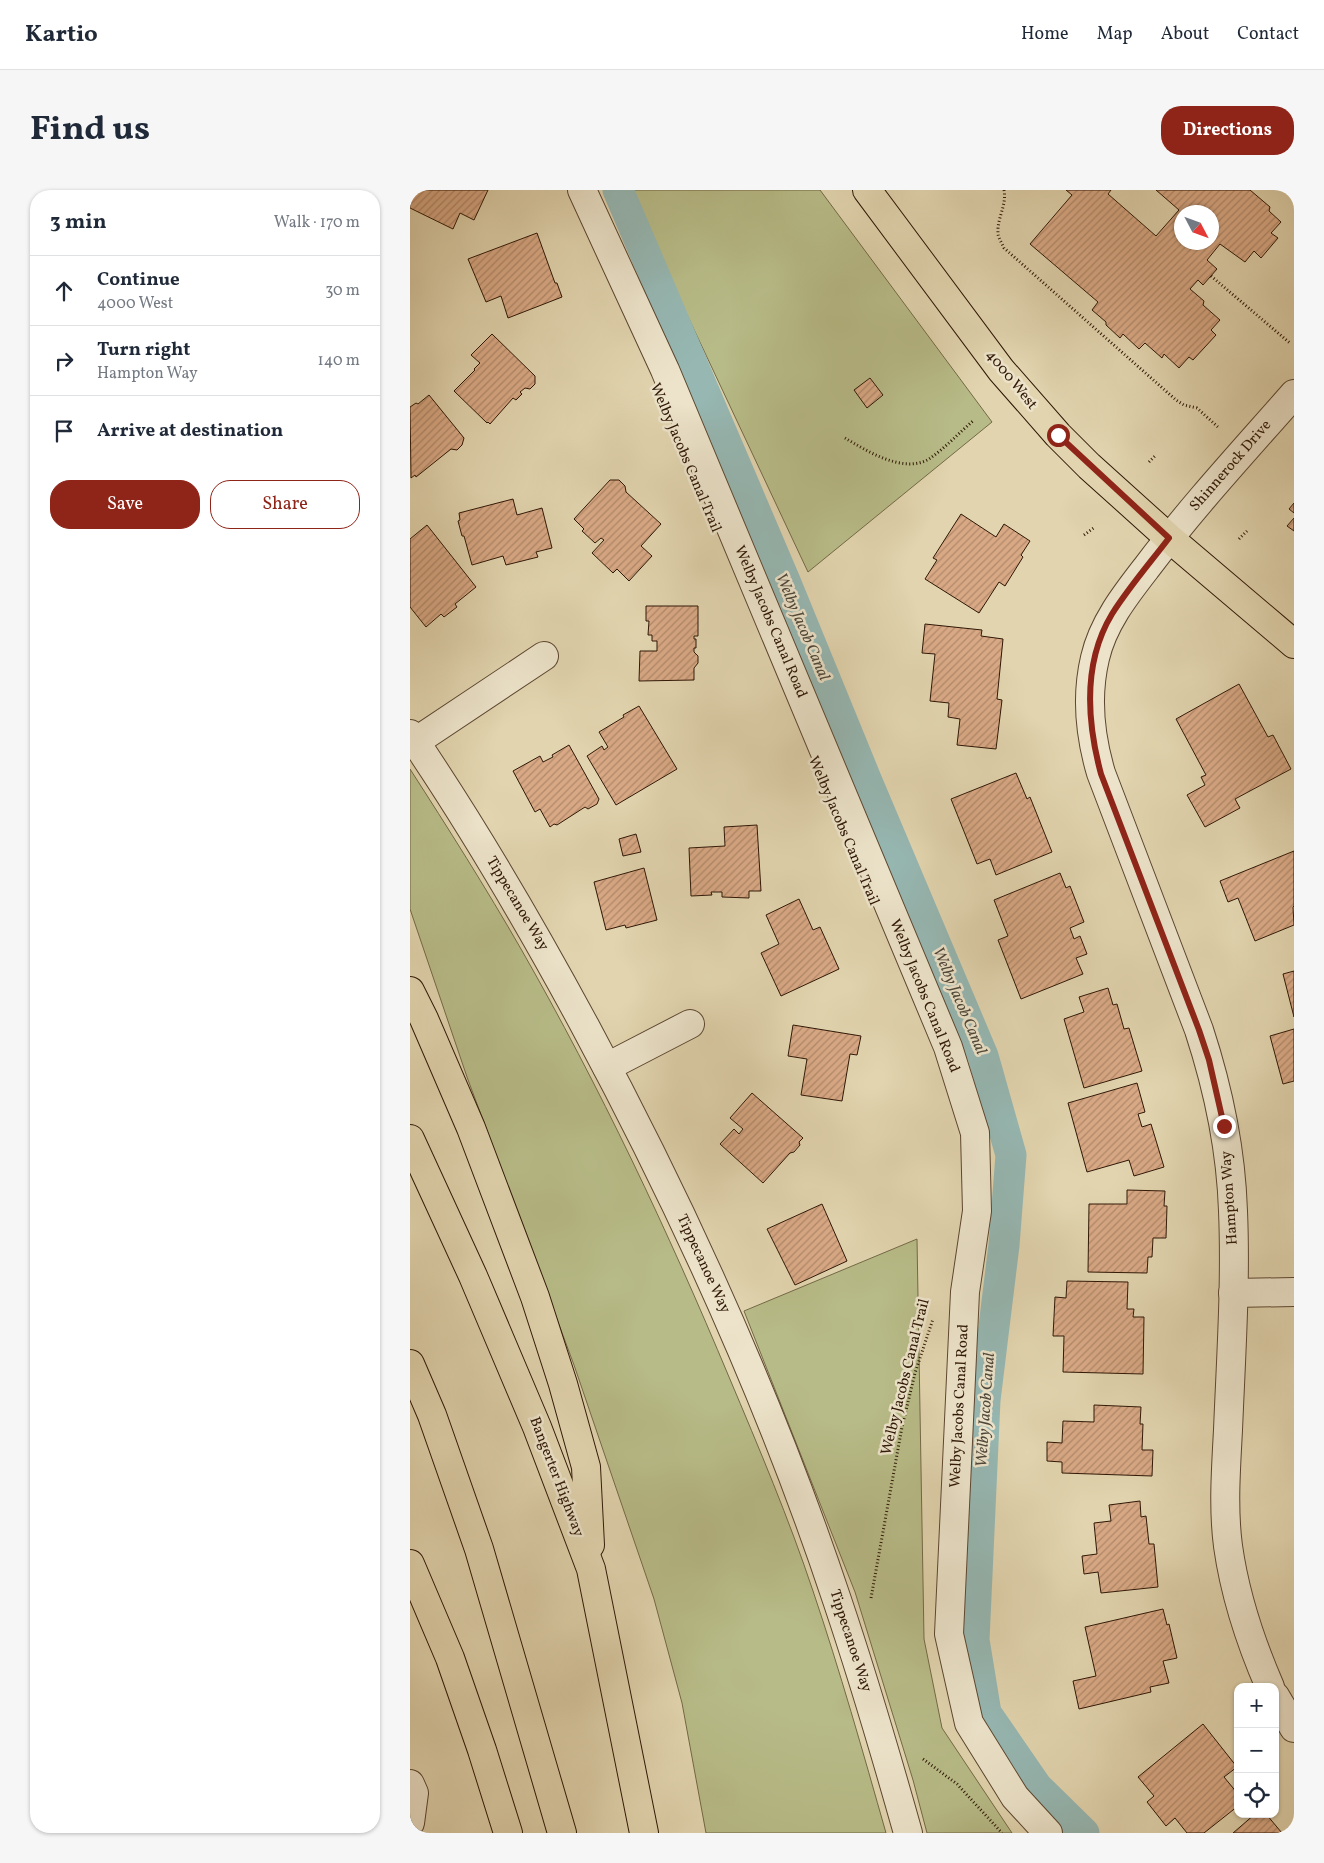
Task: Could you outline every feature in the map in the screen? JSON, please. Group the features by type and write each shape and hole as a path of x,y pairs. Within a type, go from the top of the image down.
{"main road":[{"name":"4000 West","path":"867,190 995,362 1029,403 1089,466 1169,538 1294,644"},
{"path":"410,991 424,1018 481,1153 535,1298 562,1384 586,1467 591,1569"},
{"name":"Bangerter Highway","path":"410,1139 473,1276 537,1427 591,1569 644,1833"},
{"path":"410,1364 432,1415 479,1549 562,1833"},
{"path":"410,1564 450,1658 508,1833"}],"street":[{"name":"Welby Jacobs Canal Road","path":"582,190 664,370 944,1038 974,1133 977,1211 965,1292 949,1634 969,1723 1015,1797 1048,1833"},
{"name":"Shinnerock Drive","path":"1169,538 1294,394"},
{"name":"Hampton Way","path":"1169,538 1129,590 1112,615 1101,636 1091,684 1092,735 1101,774 1199,1030 1224,1126 1233,1211 1233,1293 1225,1508 1228,1545 1242,1617 1254,1652 1268,1683"},
{"path":"413,738 544,656"},
{"name":"Tippecanoe Way","path":"413,738 504,882 548,957 651,1153 693,1241 770,1418 805,1508 875,1718 908,1833"},
{"path":"607,1067 690,1024"},
{"path":"1233,1293 1294,1292"},
{"path":"1279,1703 1294,1728"},
{"path":"410,1784 414,1793 410,1823"}],"path":[{"path":"1004,190 1005,204 1000,216 998,235 1004,248 1176,400 1184,405 1197,408 1219,428"},
{"path":"1289,190 1294,194"},
{"path":"1211,276 1291,344"},
{"path":"845,438 867,451 897,462 917,464 929,458 974,420"},
{"path":"1149,462 1156,455"},
{"path":"1084,536 1095,527"},
{"path":"1239,539 1247,531"},
{"name":"Welby Jacobs Canal Trail","path":"871,1598 902,1427 915,1374 934,1318"},
{"path":"923,1759 957,1784 1002,1833"}],"green space":[{"path":"631,190 820,190 992,422 808,572 658,253"},
{"path":"410,769 494,903 550,1001 632,1160 682,1268 784,1510 804,1564 842,1681 886,1833 706,1833 682,1703 654,1599 574,1365 467,1077 410,909"},
{"path":"917,1239 924,1639 942,1728 1012,1833 927,1833 913,1780 855,1592 744,1311"}],"building":[{"path":"415,190 488,190 474,220 460,213 453,229 410,208 410,202"},
{"path":"1066,190 1111,190 1108,194 1156,236 1174,216 1174,250 1215,250 1207,260 1217,269 1203,285 1198,280 1190,289 1204,301 1203,305 1220,320 1211,330 1216,335 1193,360 1189,357 1179,368 1164,354 1162,358 1145,343 1139,349 1123,334 1120,338 1106,325 1106,322 1092,310 1098,302 1030,244 1072,195"},
{"path":"1156,190 1250,190 1270,207 1269,211 1281,222 1271,233 1278,238 1261,258 1254,251 1245,262 1220,244 1219,245 1219,205 1174,206"},
{"path":"537,233 562,297 508,318 501,296 486,302 468,259"},
{"path":"492,334 535,376 535,384 530,389 525,388 520,392 522,394 516,400 513,398 490,424 454,391 480,363 471,355"},
{"path":"870,378 883,395 867,408 854,390"},
{"path":"429,395 464,438 462,445 457,450 451,449 416,477 415,475 411,478 410,407 416,403 418,404"},
{"path":"610,480 619,480 625,486 626,492 661,524 641,546 652,556 629,581 617,569 613,573 592,553 604,540 601,538 595,543 582,531 584,529 574,519"},
{"path":"513,499 517,515 542,508 552,548 536,552 538,557 506,565 503,556 472,565 458,521 460,520 459,513"},
{"path":"1294,503 1294,513 1289,509"},
{"path":"961,514 996,537 1004,524 1030,541 1021,555 1023,557 1005,586 999,582 979,613 925,579 937,560 933,558"},
{"path":"1294,518 1294,531 1287,526"},
{"path":"427,525 476,587 455,604 457,607 444,617 441,614 426,627 410,607 410,539"},
{"path":"646,606 698,606 698,636 694,636 696,648 694,648 694,652 698,656 698,663 694,668 694,680 639,681 640,651 657,651 657,641 652,641 652,635 648,635 649,621 646,621"},
{"path":"925,624 982,630 981,636 1003,639 997,699 1002,700 996,749 957,745 960,719 948,717 949,703 930,701 935,654 922,653"},
{"path":"1239,684 1268,737 1273,735 1291,769 1235,799 1240,808 1205,827 1187,795 1205,785 1201,777 1206,775 1176,719"},
{"path":"639,706 677,769 616,805 587,756 602,746 604,750 608,747 599,732"},
{"path":"569,745 599,799 597,804 588,809 585,807 557,825 554,824 550,827 540,809 535,812 513,771 540,756 543,762"},
{"path":"1016,773 1027,799 1030,797 1052,852 996,875 990,859 977,864 951,799"},
{"path":"757,825 761,891 749,891 749,898 722,897 722,892 711,892 712,895 691,896 689,848 725,846 724,827"},
{"path":"636,834 641,852 623,856 619,839"},
{"path":"1294,851 1294,925 1255,941 1238,898 1228,902 1220,881"},
{"path":"644,868 657,920 626,928 625,925 606,930 594,882"},
{"path":"1060,873 1066,888 1070,886 1084,922 1070,928 1074,939 1080,936 1087,954 1076,958 1083,974 1021,999 998,940 1008,936 994,900"},
{"path":"799,899 813,930 820,927 839,969 781,996 761,953 779,944 766,915"},
{"path":"1294,971 1294,1017 1283,974"},
{"path":"1108,988 1113,1005 1117,1004 1124,1029 1129,1028 1142,1071 1084,1088 1064,1019 1084,1012 1079,997"},
{"path":"793,1025 861,1036 857,1055 850,1054 842,1101 801,1095 807,1059 788,1056"},
{"path":"1294,1029 1294,1081 1283,1084 1270,1036"},
{"path":"1137,1083 1145,1112 1138,1114 1142,1127 1151,1124 1164,1167 1134,1176 1129,1160 1087,1172 1068,1103"},
{"path":"752,1093 803,1138 794,1152 790,1153 763,1183 720,1144 734,1129 739,1134 743,1129 730,1118"},
{"path":"1127,1190 1165,1191 1164,1206 1167,1206 1166,1238 1153,1238 1152,1257 1148,1257 1147,1273 1088,1272 1089,1204 1127,1204"},
{"path":"822,1204 847,1261 795,1285 767,1229"},
{"path":"1067,1281 1128,1282 1127,1309 1134,1309 1133,1317 1144,1317 1143,1374 1063,1372 1064,1336 1053,1336 1055,1297 1066,1298"},
{"path":"1094,1405 1141,1407 1140,1424 1143,1424 1142,1450 1153,1450 1152,1476 1062,1473 1062,1462 1047,1461 1047,1442 1062,1443 1063,1421 1094,1422"},
{"path":"1140,1501 1141,1517 1146,1516 1149,1544 1154,1544 1158,1587 1101,1593 1098,1572 1084,1574 1082,1556 1097,1554 1094,1523 1111,1521 1109,1505"},
{"path":"1163,1609 1167,1625 1169,1624 1177,1658 1163,1661 1169,1683 1150,1687 1151,1692 1079,1709 1073,1681 1096,1676 1085,1627"},
{"path":"1203,1724 1234,1763 1234,1769 1224,1777 1234,1789 1234,1809 1204,1833 1187,1833 1175,1818 1166,1826 1147,1802 1154,1796 1138,1777"},
{"path":"1250,1818 1269,1818 1282,1833 1233,1833"}],"waterway":[{"name":"Welby Jacob Canal","path":"618,190 785,581 983,1056 1011,1155 1004,1245 985,1400 974,1640 986,1713 1037,1787 1084,1833"}],"route":[{"path":"1058,435 1089,466 1169,538 1129,590 1112,615 1101,636 1091,684 1092,735 1101,774 1199,1030 1209,1060 1224,1126"}]}
